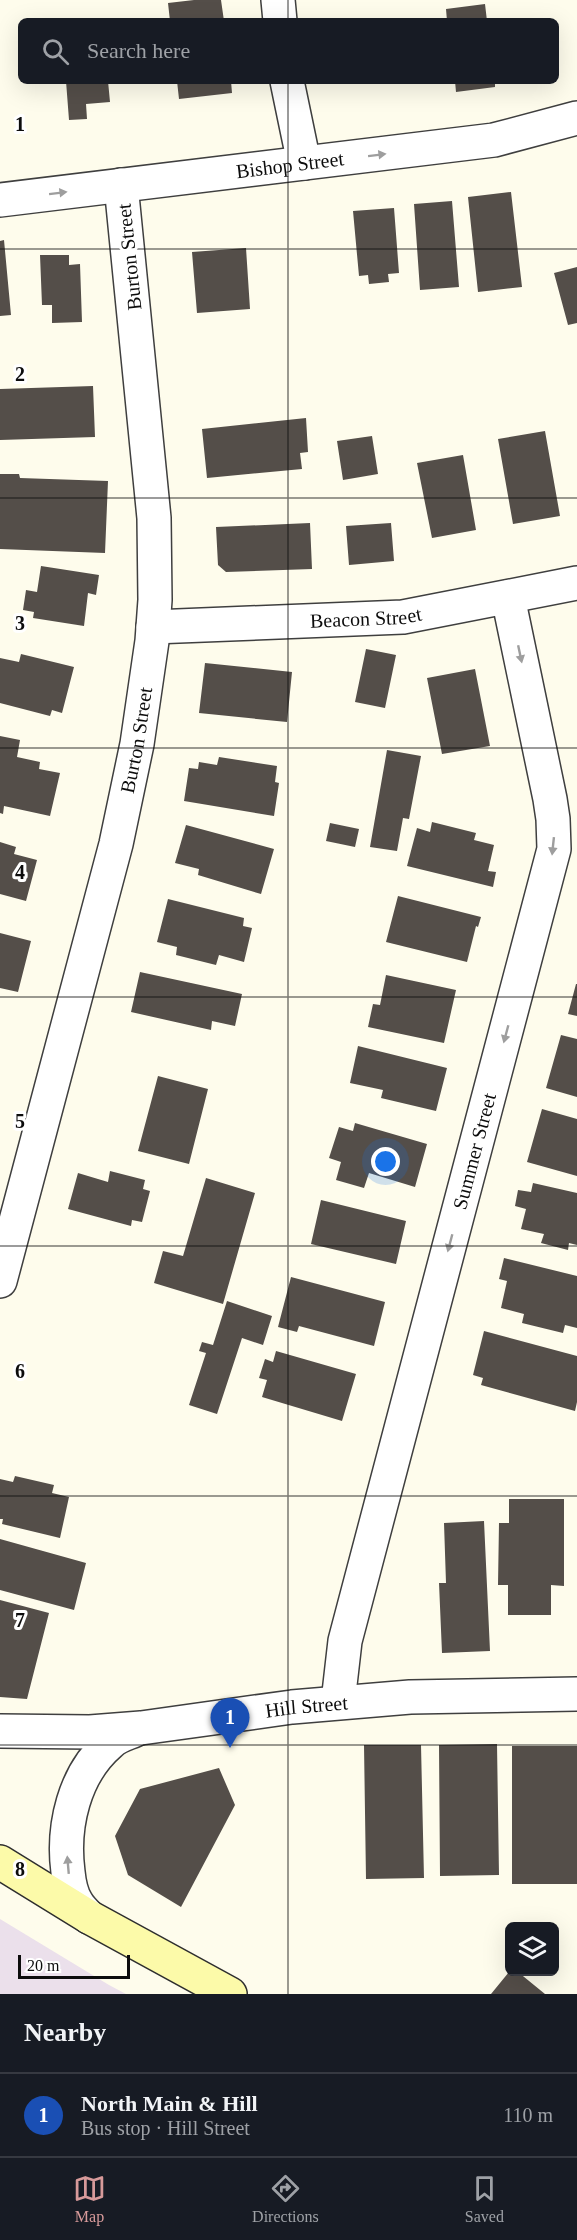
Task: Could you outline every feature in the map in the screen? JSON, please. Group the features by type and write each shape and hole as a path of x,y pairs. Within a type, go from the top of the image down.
{"main road":[{"path":"0,1862 89,1917 230,1994"}],"street":[{"path":"278,0 280,18"},
{"path":"288,84 304,163"},
{"name":"Bishop Street","path":"0,200 494,140 577,118"},
{"name":"Burton Street","path":"0,1281 116,844 147,686 155,600 154,518 121,185"},
{"name":"Beacon Street","path":"153,627 403,617 577,583"},
{"name":"Summer Street","path":"338,1702 345,1641 554,849 550,799 508,597"},
{"name":"Hill Street","path":"0,1731 90,1732 141,1728 338,1702 410,1697 577,1694"},
{"path":"89,1917 76,1902 69,1876 67,1843 71,1811 83,1779 100,1753 119,1736 141,1728"}],"shaded area":[{"path":"0,1919 109,1985 126,1994 0,1994"}],"building":[{"path":"221,0 224,18 170,18 168,3"},
{"path":"485,4 487,18 447,18 446,9"},
{"path":"66,84 108,84 110,102 86,104 87,119 69,120"},
{"path":"177,84 231,84 232,93 179,99"},
{"path":"455,84 495,84 495,87 456,92"},
{"path":"511,192 522,287 478,292 468,197"},
{"path":"452,201 459,287 420,290 414,204"},
{"path":"394,208 399,273 388,274 389,282 369,284 368,275 359,276 353,211"},
{"path":"4,240 11,315 0,316 0,241"},
{"path":"246,248 250,309 197,313 192,252"},
{"path":"40,255 69,255 69,265 80,264 82,322 52,323 52,305 42,305"},
{"path":"577,267 577,323 568,325 554,273"},
{"path":"93,386 95,437 0,440 0,389"},
{"path":"306,418 308,452 300,453 302,469 207,478 202,429"},
{"path":"545,431 560,516 513,524 498,439"},
{"path":"372,436 378,474 343,480 337,441"},
{"path":"463,455 476,530 432,538 417,463"},
{"path":"0,474 19,474 20,478 108,481 105,553 0,549"},
{"path":"310,523 312,569 226,572 218,565 216,527"},
{"path":"391,523 394,561 349,565 346,526"},
{"path":"41,566 99,575 96,595 88,593 84,626 33,618 34,612 23,610 26,590 37,592"},
{"path":"366,649 396,655 385,708 355,702"},
{"path":"21,654 74,667 62,713 52,710 50,716 0,703 0,658 19,662"},
{"path":"205,663 292,672 287,722 199,713"},
{"path":"475,669 490,746 442,754 427,678"},
{"path":"0,736 20,740 17,757 40,762 39,769 60,773 50,816 4,806 3,814 0,813"},
{"path":"387,750 421,756 409,819 403,818 397,851 370,847"},
{"path":"219,757 277,766 275,782 279,783 274,816 184,801 189,768 198,769 199,762 217,765"},
{"path":"432,822 476,833 474,840 494,845 488,871 496,872 493,887 407,866 417,828 430,832"},
{"path":"330,823 359,829 355,847 326,841"},
{"path":"186,825 274,849 261,894 198,875 199,869 175,863"},
{"path":"0,842 16,847 14,854 37,860 26,901 0,894"},
{"path":"398,896 481,917 478,927 476,926 467,962 386,942"},
{"path":"168,899 244,918 243,926 252,928 244,962 219,955 216,965 176,955 177,947 157,942"},
{"path":"0,933 31,941 18,992 0,988"},
{"path":"140,972 242,994 235,1026 212,1021 211,1030 131,1012"},
{"path":"386,975 456,990 444,1043 368,1027 373,1004 380,1005"},
{"path":"577,984 577,1016 568,1014"},
{"path":"561,1035 577,1039 577,1097 546,1088"},
{"path":"358,1046 447,1068 436,1111 381,1098 383,1090 350,1083"},
{"path":"158,1076 208,1089 189,1164 138,1151"},
{"path":"542,1109 577,1119 577,1176 527,1162"},
{"path":"355,1123 427,1144 415,1187 369,1173 364,1188 336,1180 341,1162 329,1158 339,1127 353,1131"},
{"path":"110,1171 145,1180 143,1189 150,1191 142,1222 132,1220 131,1226 68,1209 78,1173 108,1182"},
{"path":"206,1178 255,1193 223,1304 154,1283 163,1251 183,1256"},
{"path":"533,1183 577,1193 577,1245 569,1243 568,1250 541,1243 544,1234 521,1229 526,1209 515,1206 518,1190 531,1192"},
{"path":"321,1200 406,1221 396,1264 311,1244"},
{"path":"504,1258 577,1276 577,1328 565,1325 563,1333 522,1323 524,1314 501,1308 507,1281 499,1279"},
{"path":"291,1277 385,1302 374,1346 299,1326 297,1332 278,1327"},
{"path":"227,1301 272,1316 263,1345 242,1338 217,1414 189,1405 206,1353 199,1351 202,1342 213,1345"},
{"path":"484,1331 577,1356 575,1411 481,1385 483,1378 473,1375"},
{"path":"276,1351 356,1374 342,1421 262,1397 267,1380 259,1378 265,1359 273,1362"},
{"path":"15,1476 54,1485 52,1493 69,1497 60,1538 2,1524 0,1479 13,1482"},
{"path":"509,1499 564,1499 564,1586 551,1585 551,1615 508,1615 508,1585 498,1585 499,1523 509,1523"},
{"path":"484,1521 490,1651 442,1653 439,1583 446,1583 444,1523"},
{"path":"0,1539 86,1563 74,1610 0,1590"},
{"path":"0,1600 49,1613 27,1699 0,1697"},
{"path":"497,1744 499,1875 440,1876 439,1745"},
{"path":"364,1745 421,1745 424,1878 366,1879"},
{"path":"512,1746 577,1746 577,1884 512,1884"},
{"path":"219,1768 235,1805 181,1907 128,1875 115,1836 140,1789"},
{"path":"506,1976 523,1976 545,1994 491,1994"}],"place":[{"name":"North Main & Hill","path":"230,1748"}]}
